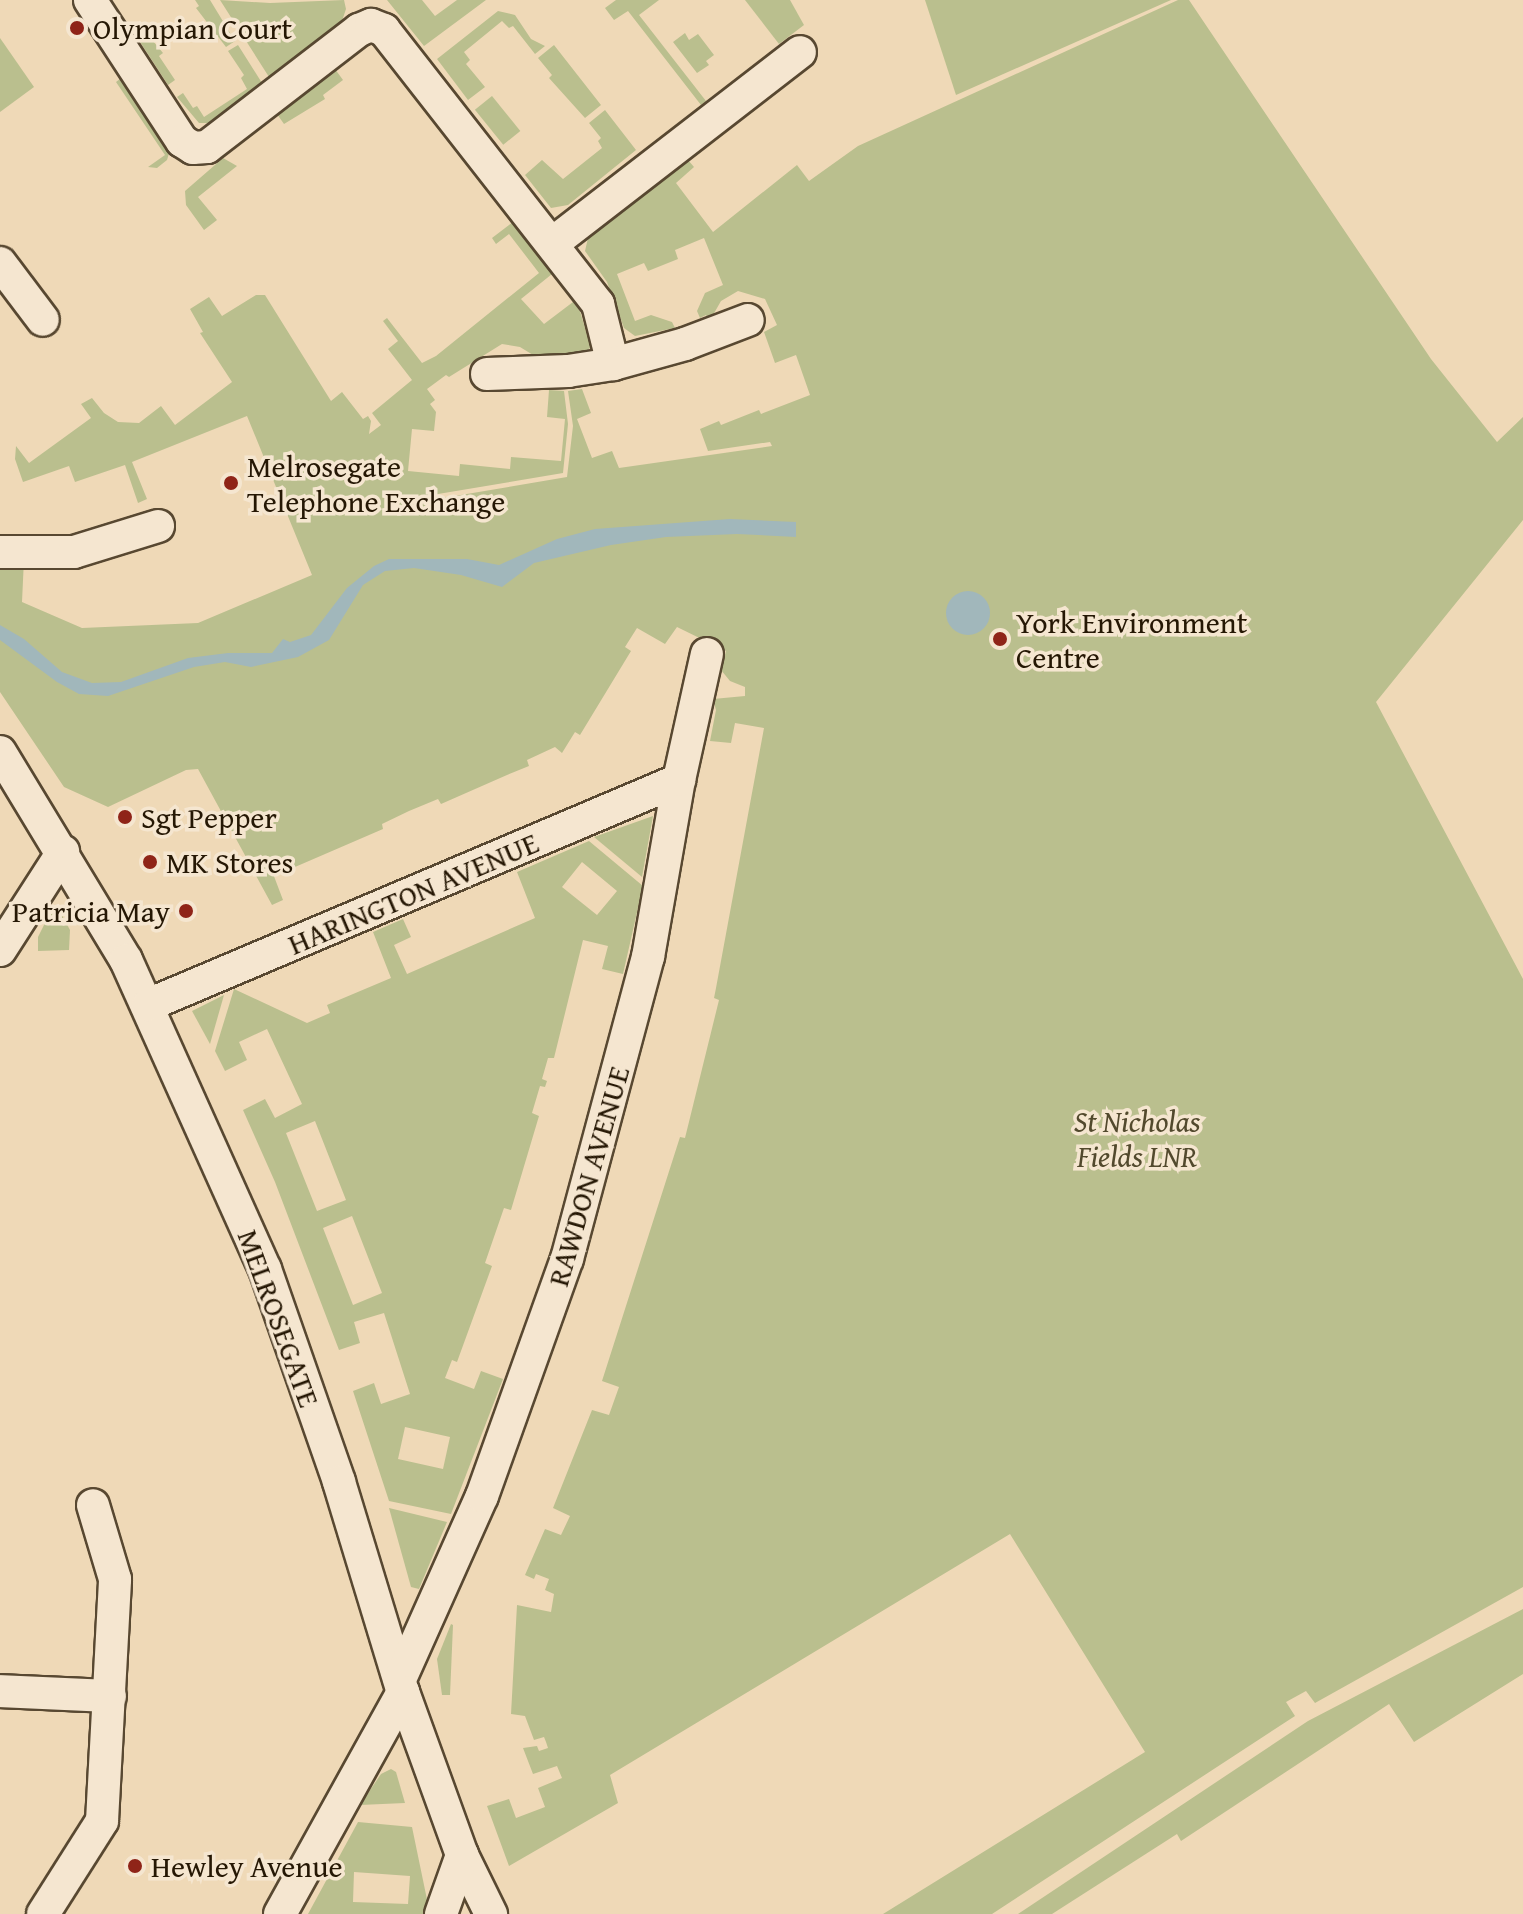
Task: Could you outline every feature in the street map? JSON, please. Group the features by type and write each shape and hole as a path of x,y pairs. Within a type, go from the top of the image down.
{"street":[{"path":"90,0 182,141 193,148 207,147 359,30 367,12 553,243 598,304 613,364"},
{"path":"553,243 800,52"},
{"path":"0,263 43,320"},
{"path":"487,374 568,371 613,364 685,344 748,320"},
{"path":"0,552 74,552 158,526"},
{"name":"RAWDON AVENUE","path":"280,1914 402,1684 482,1496 567,1259 648,957 679,780 707,654"},
{"name":"MELROSEGATE","path":"0,752 63,852 148,1005 265,1269 339,1482 402,1684 462,1855 491,1914"},
{"name":"HARINGTON AVENUE","path":"148,1005 679,780"},
{"path":"0,950 63,852"},
{"path":"43,1914 102,1821 115,1579 93,1505"},
{"path":"0,1691 110,1696"},
{"path":"441,1914 462,1855"}],"green space":[{"path":"195,0 210,0 235,41 226,47 196,8 199,6"},
{"path":"220,0 270,3 344,0 346,9 342,21 269,77"},
{"path":"387,0 422,0 435,16 457,0 486,0 424,46"},
{"path":"616,0 659,0 639,15 706,101 701,105 628,11 614,20 605,8"},
{"path":"745,0 790,0 804,25 779,44"},
{"path":"925,0 1171,0 956,95"},
{"name":"St Nicholas Fields LNR","path":"1178,0 1189,0 1431,359 1497,442 1523,417 1523,520 1376,702 1523,979 1523,1587 1315,1703 1306,1691 1286,1702 1295,1716 992,1914 883,1914 1145,1752 1010,1534 610,1775 618,1803 509,1866 487,1806 509,1799 516,1818 545,1807 538,1788 562,1778 557,1766 533,1774 523,1748 537,1746 539,1751 548,1748 546,1742 544,1737 534,1740 525,1716 511,1714 517,1605 551,1612 554,1594 545,1590 549,1579 536,1574 534,1579 525,1575 545,1529 561,1535 570,1516 553,1508 592,1410 609,1415 619,1387 602,1381 680,1137 685,1138 719,1000 714,998 764,728 735,723 731,743 710,741 716,710 713,699 745,696 745,687 730,681 721,670 726,651 677,627 665,644 637,628 625,647 631,651 580,735 575,732 562,753 555,747 527,760 529,766 441,804 438,799 409,811 382,824 383,829 295,867 293,862 272,871 283,900 272,905 198,769 186,770 108,807 64,787 0,692 0,560 24,559 22,602 82,628 198,623 312,575 247,416 132,462 147,499 138,503 125,465 75,482 69,466 23,482 15,459 16,446 29,463 91,418 81,404 92,398 104,413 118,422 139,423 161,406 175,425 232,382 200,333 203,332 190,309 209,297 222,316 256,295 265,295 331,401 342,392 363,419 368,416 371,421 369,434 381,425 372,413 412,380 388,349 398,341 383,321 387,318 422,363 436,356 539,273 509,234 496,244 492,238 513,222 552,274 521,299 544,324 573,302 580,311 587,335 592,335 591,347 579,358 538,358 520,347 502,344 449,377 446,375 427,389 435,400 430,404 436,412 434,431 412,429 408,471 459,476 460,464 510,469 511,457 561,461 565,419 547,417 549,390 564,391 568,424 563,473 432,495 431,500 567,477 573,426 568,391 582,389 591,413 577,419 592,458 612,451 619,468 772,446 770,442 708,451 700,429 719,421 721,425 759,410 761,414 810,395 796,355 775,363 764,332 777,325 765,299 738,291 721,301 709,322 706,315 700,318 697,311 705,293 723,285 704,238 675,250 678,259 648,271 644,263 617,274 635,321 651,315 672,322 675,328 635,336 624,328 607,282 585,251 588,238 688,160 694,167 676,183 713,232 797,165 809,181 858,146"},
{"path":"498,11 515,15 531,39 545,46 535,54 513,26 509,28 502,21 464,52 470,60 466,64 485,87 468,100 437,59"},
{"path":"138,23 163,53 159,56 175,80 168,85 131,28"},
{"path":"685,33 689,40 698,34 714,55 706,61 709,65 697,73 673,42"},
{"path":"0,38 34,87 0,112"},
{"path":"238,45 262,83 209,123 199,123 177,97 183,93 204,117 247,89 241,78 244,75 228,51"},
{"path":"554,45 601,105 585,118 549,78 552,75 538,58"},
{"path":"335,69 343,80 323,95 325,99 284,124 277,114"},
{"path":"129,72 171,147 167,160 157,168 148,167 165,155 116,82"},
{"path":"492,96 520,131 503,145 475,110"},
{"path":"605,110 636,150 568,205 551,208 525,175 542,160 563,179 602,148 598,141 601,138 589,123"},
{"path":"223,158 237,166 198,197 217,220 204,230 186,205 185,191"},
{"path":"653,816 642,877 594,837"},
{"path":"589,841 643,886 623,974 602,969 608,946 583,940 554,1058 548,1058 542,1079 547,1081 545,1087 540,1086 532,1113 539,1116 511,1210 504,1208 485,1263 492,1266 457,1362 452,1360 445,1378 474,1389 481,1371 503,1379 451,1514 389,1501 353,1391 374,1383 381,1404 410,1394 384,1313 354,1322 360,1343 339,1350 275,1182 243,1110 265,1099 275,1118 302,1104 267,1029 239,1042 247,1060 225,1071 215,1051 234,989 307,1023 330,1013 327,1005 391,978 373,932 403,919 411,937 394,945 407,974 535,918 517,872","holes":["582,862 617,891 597,915 562,887","315,1121 346,1200 317,1211 286,1133","352,1216 382,1293 353,1305 323,1228","405,1427 450,1437 443,1469 398,1459"]},
{"path":"59,910 70,930 69,950 38,951 38,937 51,911"},
{"path":"224,995 210,1044 192,1011"},
{"path":"389,1508 447,1522 419,1589 411,1587"},
{"path":"1523,1609 1523,1674 1414,1742 1389,1704 1181,1841 1177,1834 1052,1914 1018,1914 1308,1721"},
{"path":"451,1624 450,1695 442,1695 437,1659"},
{"path":"391,1769 396,1772 405,1803 360,1805 381,1774"},
{"path":"358,1822 412,1827 430,1914 308,1914","holes":["354,1872 410,1876 408,1904 353,1902"]}],"water":[{"path":"730,519 796,522 796,537 737,534 666,537 611,545 534,563 502,587 461,575 414,568 385,571 363,585 329,640 298,657 251,667 225,662 194,667 108,696 79,694 57,682 0,640 0,625 24,639 62,672 92,683 121,682 188,658 228,653 272,653 283,639 290,642 311,635 347,588 374,566 389,559 467,559 499,565 557,539 595,529"},
{"path":"968,591 983,598 990,613 983,628 968,635 953,628 946,613 953,598"}],"place":[{"name":"Olympian Court","path":"77,28"},
{"name":"Melrosegate Telephone Exchange","path":"231,483"},
{"name":"York Environment Centre","path":"1000,639"},
{"name":"Sgt Pepper","path":"125,817"},
{"name":"MK Stores","path":"150,862"},
{"name":"Patricia May","path":"186,911"},
{"name":"Hewley Avenue","path":"135,1866"}]}
